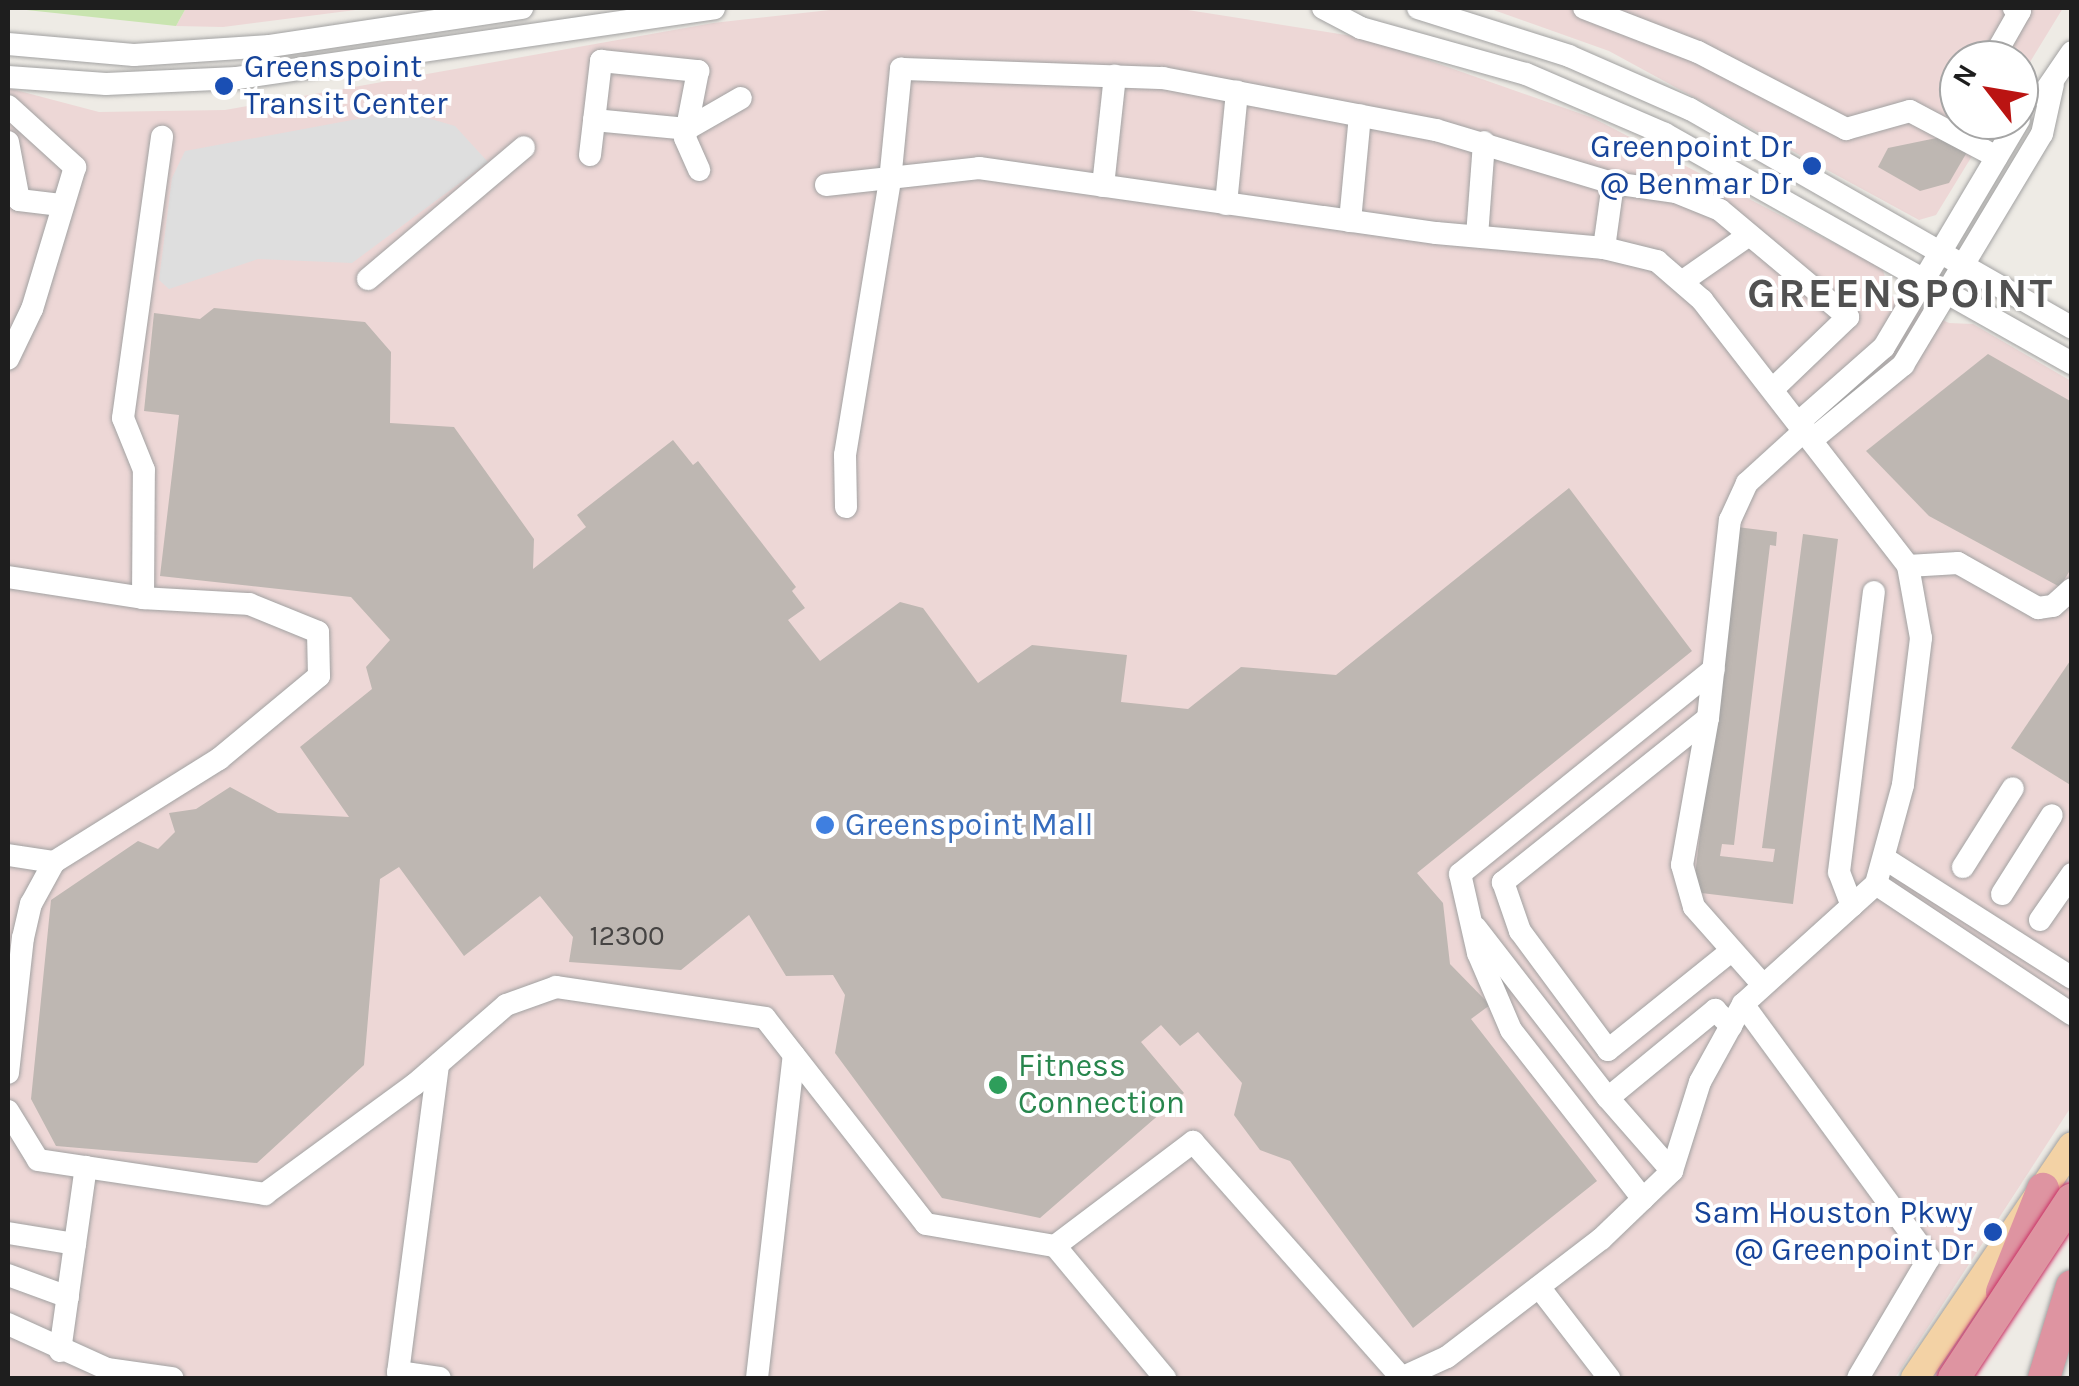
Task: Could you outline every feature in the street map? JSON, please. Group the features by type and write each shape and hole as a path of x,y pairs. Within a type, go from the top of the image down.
{"highway":[{"path":"1954,1378 2057,1194"},
{"path":"1967,1378 2057,1194"},
{"path":"2044,1378 2072,1286"}],"main road":[{"path":"1915,1378 2057,1194 2072,1146"}],"street":[{"path":"8,44 134,55 270,46 522,8"},
{"path":"8,77 106,84 247,77 714,8"},
{"path":"1323,8 1362,28 1526,74 1606,106 2072,362"},
{"path":"1418,8 1569,56 1690,109 2072,328"},
{"path":"1584,8 1698,52 1846,129 1910,111 1998,157"},
{"path":"2003,40 2020,11 2014,8"},
{"path":"2039,99 2072,52"},
{"path":"590,155 601,61 698,70 687,128 699,170"},
{"path":"846,508 844,455 890,181 901,69 1115,76 1238,92 1484,142 1613,183 1676,192 1720,210 1746,237 1848,317 1773,389"},
{"path":"1103,186 1115,76"},
{"path":"1806,430 1904,365 1965,269 2042,134 2053,84"},
{"path":"1226,204 1238,92"},
{"path":"594,120 687,128 741,98"},
{"path":"8,106 75,167 32,309 8,359"},
{"path":"1350,221 1360,115"},
{"path":"143,598 144,470 123,418 162,136"},
{"path":"1763,986 1694,907 1682,865 1708,718 1730,520 1747,483 1806,430 1884,347 1942,256 2008,140"},
{"path":"8,142 18,200 61,205"},
{"path":"1477,236 1484,142"},
{"path":"368,279 524,147"},
{"path":"826,185 890,181 979,168 1350,221 1604,248 1657,260 1684,282 1773,389 1908,566 1921,638 1887,860 1876,884 1742,1004 1700,1082 1672,1171 1539,1287 1447,1357 1401,1378 1194,1142 1055,1246"},
{"path":"1604,248 1613,183"},
{"path":"1684,282 1746,237"},
{"path":"1908,566 1958,563 2038,608 2053,606 2072,589"},
{"path":"8,601 8,580 143,598 249,604 318,632 319,676 220,760 54,862 31,904 23,938 8,1073"},
{"path":"1852,906 1839,872 1874,592"},
{"path":"1643,1199 1511,1030 1470,922 1460,874 1714,669"},
{"path":"1708,718 1504,882 1520,931 1608,1050 1732,950"},
{"path":"1963,866 2013,788"},
{"path":"2002,894 2052,816"},
{"path":"8,856 54,862"},
{"path":"1887,860 2072,978"},
{"path":"2040,920 2072,874"},
{"path":"1876,884 2072,1014"},
{"path":"1470,922 1608,1098 1672,1171"},
{"path":"8,1111 15,1140 38,1160 265,1194 438,1065 506,1005 556,986 765,1018 926,1224 1055,1246 1166,1378"},
{"path":"1742,1004 1930,1258 1858,1378"},
{"path":"1608,1098 1715,1010 1731,1026"},
{"path":"758,1378 794,1056"},
{"path":"438,1065 397,1376 440,1378"},
{"path":"60,1351 86,1167"},
{"path":"8,1233 75,1244"},
{"path":"8,1275 68,1297"},
{"path":"1539,1287 1610,1378"},
{"path":"8,1324 108,1370 172,1378"}],"shaded area":[{"path":"186,8 371,8 223,27 176,26"},
{"path":"848,8 1175,8 1365,38 1593,118 1882,268 1892,296 1949,323 1973,324 2071,381 2071,1107 1895,1378 8,1378 8,88 99,112 225,110 713,23"},
{"path":"1488,8 2063,8 2039,47 2039,40 1939,40 1939,140 1982,140 1936,215 1919,220 1609,51"},
{"path":"379,115 421,116 455,126 488,162 352,263 258,259 169,289 159,280 172,178 185,151"}],"green space":[{"path":"8,8 186,8 176,26"}],"building":[{"path":"1939,137 1959,140 1970,147 1949,183 1920,191 1878,167 1888,148"},
{"name":"Greenspoint Mall","path":"214,308 365,322 391,352 390,423 454,427 534,539 533,569 586,527 577,515 673,440 693,465 698,461 796,587 792,591 805,608 788,620 820,661 900,602 923,608 978,683 1032,645 1127,655 1121,702 1188,709 1241,667 1336,675 1569,488 1692,651 1417,873 1443,903 1450,964 1490,1005 1471,1019 1597,1181 1413,1328 1290,1161 1260,1150 1234,1115 1242,1083 1198,1032 1180,1046 1161,1025 1141,1042 1184,1093 1040,1218 942,1198 835,1053 845,995 833,975 786,976 749,915 681,970 569,962 573,937 540,896 464,956 399,867 380,879 364,1065 257,1163 56,1146 31,1099 51,900 138,841 158,849 175,832 169,813 196,809 230,787 278,813 349,817 300,747 372,689 366,667 390,640 351,597 160,576 179,415 144,411 154,313 200,319"},
{"path":"1988,354 2072,402 2072,567 2060,587 1929,516 1866,451"},
{"path":"1737,527 1777,532 1776,546 1770,545 1734,845 1722,844 1720,856 1773,862 1775,849 1762,848 1803,534 1838,539 1793,904 1693,892"},
{"path":"2072,658 2072,786 2011,748"}],"place":[{"name":"Greenspoint Transit Center","path":"224,86"},
{"name":"Greenpoint Dr @ Benmar Dr","path":"1812,166"},
{"name":"Greenspoint Mall","path":"825,825"},
{"name":"Fitness Connection","path":"998,1085"},
{"name":"Sam Houston Pkwy @ Greenpoint Dr","path":"1993,1232"}],"district":[{"name":"GREENSPOINT","path":"1901,293"}]}
